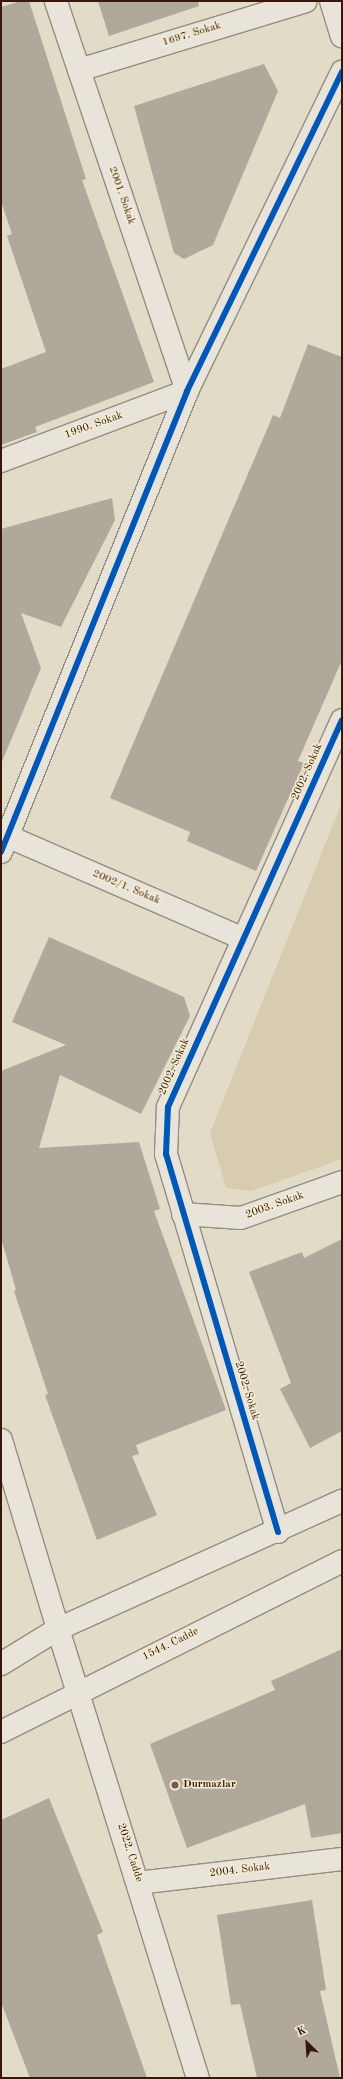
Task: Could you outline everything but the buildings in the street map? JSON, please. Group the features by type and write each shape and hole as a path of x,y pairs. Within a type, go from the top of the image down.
{"street":[{"name":"2001. Sokak","path":"56,1 187,391"},
{"name":"1697. Sokak","path":"79,70 306,1"},
{"path":"331,1 342,36"},
{"path":"4,844 187,391 342,72"},
{"name":"1990. Sokak","path":"1,461 187,391"},
{"name":"2002. Sokak","path":"278,1532 166,1154 168,1107 342,720"},
{"name":"2002/1. Sokak","path":"4,844 244,939"},
{"name":"2003. Sokak","path":"183,1214 240,1218 342,1182"},
{"name":"2022. Cadde","path":"1,1440 77,1691 198,2078"},
{"path":"1,1664 58,1629 278,1532 342,1501"},
{"name":"1544. Cadde","path":"1,1732 77,1691 342,1560"},
{"name":"2004. Sokak","path":"138,1883 342,1859"}],"shaded area":[{"path":"342,802 342,1159 251,1191 226,1188 210,1133"}],"cycle path":[{"path":"1,852 187,391 342,72"},
{"path":"278,1532 166,1154 168,1107 342,720"}],"place":[{"name":"Durmazlar","path":"175,1785"}]}
